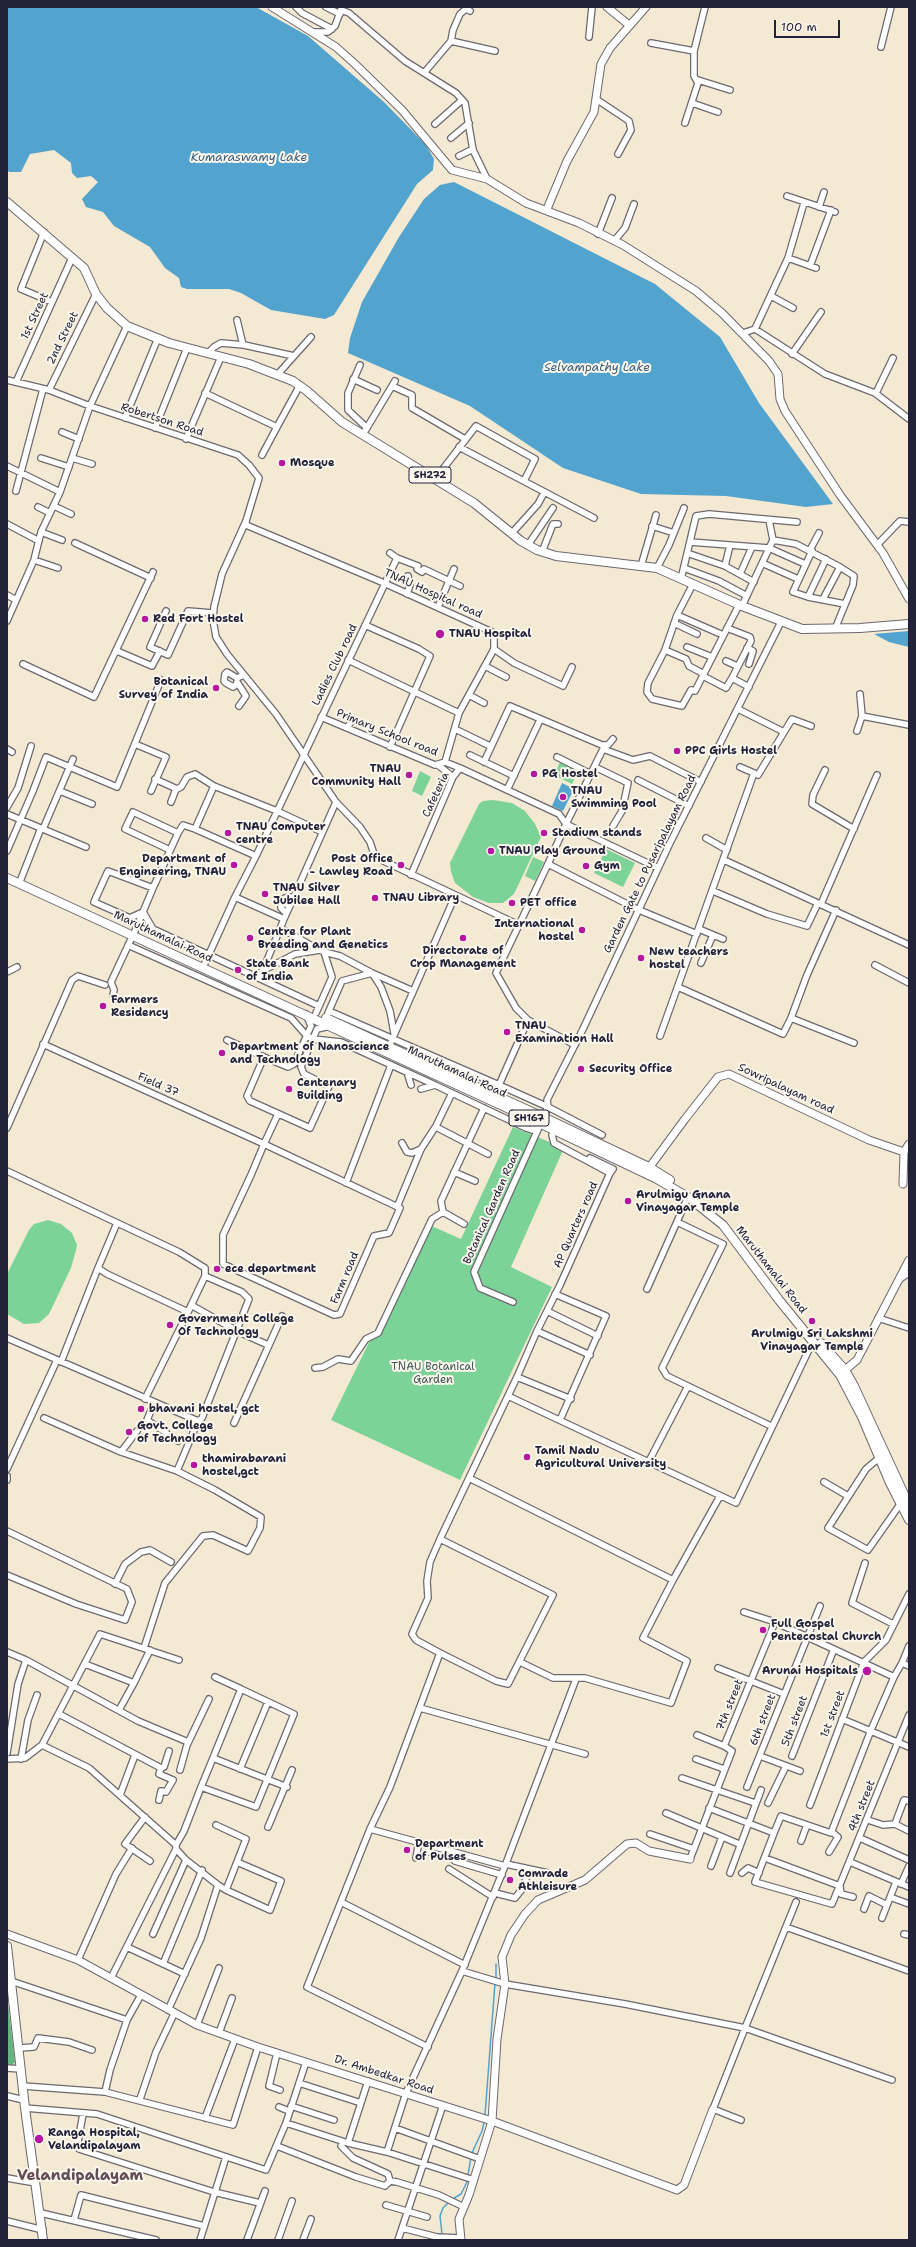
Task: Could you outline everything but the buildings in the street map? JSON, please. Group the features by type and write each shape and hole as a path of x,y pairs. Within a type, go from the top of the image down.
{"main road":[{"name":"SH272","path":"7,202 44,232 84,268 96,294 107,308 127,326 187,348 249,364 278,374 300,385 342,422 365,431 474,503 528,545 542,552 556,556 657,568 741,606 781,622 802,628 835,629 909,624"},
{"name":"Maruthamalai Road","path":"7,873 331,1026 647,1170 692,1194 726,1222 789,1306 845,1370 859,1396 905,1504 909,1520"},
{"name":"Maruthamalai Road","path":"7,878 205,963 327,1014 392,1039 540,1120 554,1130 647,1170 688,1197 723,1226 846,1383 879,1458 905,1504"},
{"path":"7,1946 25,2104 43,2230 43,2240"}],"street":[{"path":"272,7 336,47 402,110 452,170 487,179 526,203 548,209 614,241 652,262 696,291 743,334 769,361 778,374 780,399 785,411 840,495 877,545 909,599"},
{"path":"296,7 302,13 332,29"},
{"path":"326,7 349,13 405,60 456,93 465,103 473,149 487,179"},
{"path":"589,37 592,7"},
{"path":"607,7 629,25"},
{"path":"616,15 618,7"},
{"path":"548,209 567,161 594,112 601,64 610,48 646,7"},
{"path":"705,7 694,51 694,76 698,80 730,90"},
{"path":"881,47 891,7"},
{"path":"424,73 451,41 453,30 460,14 466,10 470,11"},
{"path":"313,32 328,32 332,29 341,11"},
{"path":"451,41 495,51"},
{"path":"651,43 694,51"},
{"path":"685,123 698,80"},
{"path":"596,99 629,121 631,130 618,154"},
{"path":"435,124 462,100"},
{"path":"692,103 718,112"},
{"path":"451,138 469,123"},
{"path":"459,156 473,149"},
{"path":"819,207 824,192"},
{"path":"787,196 804,204 833,211 813,267 788,258"},
{"path":"598,234 612,198"},
{"path":"614,241 625,228 634,204"},
{"path":"743,334 755,329 788,258 804,204"},
{"path":"44,232 21,289 52,302"},
{"name":"1st Street","path":"16,382 72,258"},
{"name":"2nd Street","path":"49,390 96,294"},
{"path":"770,296 793,308"},
{"path":"792,354 821,312"},
{"path":"237,320 242,345"},
{"path":"7,622 34,560 41,532 60,492 90,406 127,326"},
{"path":"755,329 825,374 876,393 899,414 909,419"},
{"path":"278,374 311,337"},
{"path":"125,418 158,338"},
{"path":"208,353 214,346 221,343 242,345 294,356"},
{"path":"155,428 187,348"},
{"path":"186,439 221,357"},
{"path":"876,393 893,358"},
{"path":"360,365 348,393 348,410 365,431 393,384 412,395 412,408 465,439"},
{"path":"353,379 377,390"},
{"name":"Robertson Road","path":"7,380 49,390 90,406 238,455 260,478 246,521"},
{"path":"262,455 300,385"},
{"path":"16,491 43,389"},
{"path":"205,393 277,427"},
{"path":"436,478 476,426 535,459 524,481"},
{"path":"62,432 79,439"},
{"path":"459,447 524,481 544,494 594,518"},
{"path":"41,458 69,467"},
{"path":"72,458 92,464"},
{"path":"7,466 60,492"},
{"path":"512,533 538,504 544,494"},
{"path":"54,506 71,514"},
{"path":"38,507 50,513"},
{"path":"528,545 553,508"},
{"path":"657,568 684,508"},
{"path":"681,579 696,516 709,514 797,522"},
{"path":"640,566 656,515"},
{"path":"693,584 677,614 665,650 648,683 647,692 652,699 682,706 691,690 695,691 727,628 754,582 773,540 769,520"},
{"path":"246,521 222,574 213,613 216,637 244,675 276,714 336,802 360,827 370,842 375,857 519,925"},
{"name":"TNAU Hospital road","path":"246,521 246,525 384,583 494,633 494,649"},
{"path":"877,545 900,521 909,522"},
{"path":"7,524 39,541"},
{"path":"542,552 553,524 558,524"},
{"path":"652,526 674,533"},
{"path":"41,532 62,540"},
{"path":"819,533 793,592 808,597 845,604"},
{"path":"773,540 796,544 826,559 854,576 854,585 835,629"},
{"path":"690,542 769,548 805,564"},
{"path":"23,664 94,697 152,575 75,543"},
{"path":"725,566 730,545"},
{"path":"740,574 752,547"},
{"path":"390,553 397,558 418,566 417,569 422,572 424,569 460,586"},
{"path":"687,554 725,566 754,582"},
{"name":"Ladies Club road","path":"205,963 277,811 302,754 397,558"},
{"path":"808,597 826,559"},
{"path":"34,560 58,568"},
{"path":"762,563 798,579"},
{"path":"823,599 840,567"},
{"path":"438,607 454,568"},
{"path":"684,568 719,581 747,596"},
{"path":"407,594 410,585 408,576"},
{"path":"7,596 16,600"},
{"path":"166,611 150,647 168,655 188,611 213,613"},
{"path":"677,614 723,636"},
{"name":"Garden Gate to Pusaripalayam Road","path":"540,1120 548,1107 547,1100 575,1045 688,806 781,622"},
{"path":"674,623 697,634"},
{"path":"365,625 420,648 430,656 390,747"},
{"path":"665,650 686,659 689,666 726,688 751,641 750,637 727,628"},
{"path":"687,646 712,657"},
{"path":"747,648 754,651 749,664"},
{"path":"460,768 445,762 454,729 469,695 494,649 514,663 563,686 572,667"},
{"path":"117,651 152,666 160,652"},
{"path":"348,660 460,713"},
{"path":"726,661 737,666"},
{"path":"484,666 506,677"},
{"path":"238,684 233,687 224,680 227,672 237,678 238,684 246,696 239,706"},
{"path":"237,678 244,675"},
{"path":"732,678 749,687"},
{"path":"7,851 46,757 117,788 161,680"},
{"path":"857,731 862,716 860,694"},
{"path":"469,695 484,703"},
{"path":"484,762 490,746 510,706 633,760 650,756 701,782"},
{"path":"738,709 784,732"},
{"path":"862,716 909,725"},
{"name":"Primary School road","path":"321,717 390,747 438,765 445,762"},
{"path":"758,775 792,719 811,726"},
{"path":"347,728 352,720"},
{"path":"507,790 540,720"},
{"path":"454,729 490,746"},
{"path":"575,1045 528,1020 516,1008 496,973 604,747 613,739"},
{"path":"135,744 166,757 151,791"},
{"path":"7,807 18,788 31,746"},
{"path":"470,755 514,776"},
{"path":"557,757 591,774"},
{"path":"21,879 73,759"},
{"path":"438,765 453,778"},
{"path":"660,1036 754,773 740,766"},
{"path":"595,767 628,783 622,811 613,826"},
{"name":"Cafeteria","path":"411,875 453,778 460,768 559,814 566,824 658,868"},
{"path":"826,770 813,795 812,804 854,829"},
{"path":"155,779 176,789 182,787 188,777 195,774 214,786 277,811 322,832"},
{"path":"713,891 767,914 807,926 820,904 877,775"},
{"path":"638,780 688,806"},
{"path":"195,829 214,786"},
{"path":"171,802 176,789"},
{"path":"60,791 92,804"},
{"path":"258,978 282,929 285,916 293,897 336,802"},
{"path":"170,850 125,829 133,812 178,833"},
{"path":"7,814 86,847"},
{"path":"7,1128 72,980 78,976 104,987 111,982 170,850 183,825 256,856"},
{"path":"706,838 727,850"},
{"path":"724,860 836,910 909,945"},
{"path":"548,864 639,910 698,932 723,939"},
{"path":"143,912 130,918 94,902 108,871 153,888"},
{"path":"392,1039 455,896"},
{"path":"235,897 285,916"},
{"path":"281,902 285,898 293,897"},
{"path":"281,902 282,910 285,916"},
{"path":"281,902 290,906"},
{"path":"678,987 783,1034 836,910"},
{"path":"143,912 153,929 258,978 318,1010 332,977 322,951"},
{"path":"282,929 322,951 354,962 372,974 413,991"},
{"path":"701,963 713,935"},
{"path":"128,945 291,1018 307,1036 313,1039 341,1042 532,1130 540,1120"},
{"path":"262,971 295,954 322,951"},
{"path":"875,965 909,984"},
{"path":"7,972 17,967"},
{"path":"327,1014 342,980 372,974"},
{"path":"372,974 383,993 390,1011 392,1039"},
{"path":"111,982 114,990 112,995"},
{"path":"227,1040 288,1067 294,1064 311,1026 306,1014"},
{"path":"791,1018 854,1042"},
{"path":"499,1085 528,1020"},
{"path":"266,1058 261,1062 247,1096 250,1102 310,1128 329,1086 304,1074 301,1067 318,1029 331,1026"},
{"path":"392,1039 548,1107 602,1135"},
{"name":"Field 37","path":"43,1044 264,1144"},
{"path":"346,1183 391,1065"},
{"path":"406,1072 411,1085"},
{"name":"Sowripalayam road","path":"647,1170 718,1077 729,1074 868,1140 906,1153"},
{"path":"421,1089 435,1085"},
{"path":"264,1144 398,1206 421,1149 436,1127 452,1093"},
{"path":"464,1224 443,1212 441,1202 484,1108"},
{"name":"Farm road","path":"278,1114 223,1234 223,1264 334,1315 340,1314 374,1236 389,1233 400,1208 398,1206"},
{"name":"Botanical Garden Road","path":"513,1302 480,1288 474,1272 540,1120"},
{"path":"436,1127 488,1154"},
{"path":"554,1130 552,1135 554,1143 610,1173 613,1169 590,1158"},
{"path":"402,1143 408,1152 412,1153 421,1149"},
{"path":"903,1184 906,1153 909,1144"},
{"path":"7,1171 179,1252 205,1268 205,1276 145,1399"},
{"path":"454,1172 475,1181"},
{"name":"AP Quarters road","path":"440,1653 416,1640 412,1634 428,1600 429,1566 440,1539 517,1377 537,1331 556,1294 610,1173"},
{"path":"647,1289 688,1197"},
{"path":"315,1368 324,1367 338,1359 351,1361 366,1339 378,1333 432,1219 443,1212"},
{"path":"677,1222 723,1244 662,1368 667,1376 771,1426"},
{"path":"7,1469 59,1361 117,1223"},
{"path":"845,1370 857,1360 878,1318 900,1280 909,1260"},
{"path":"98,1268 107,1274 188,1312"},
{"path":"900,1280 909,1273"},
{"path":"177,1471 198,1421 202,1418 249,1299 242,1292 205,1276"},
{"path":"556,1294 606,1316 571,1399 560,1420"},
{"path":"191,1305 237,1331 268,1345"},
{"path":"547,1311 598,1336"},
{"path":"234,1423 282,1316"},
{"path":"878,1318 909,1328"},
{"path":"537,1331 590,1355"},
{"path":"7,1338 198,1421"},
{"path":"508,1396 736,1503 771,1426 813,1341"},
{"path":"517,1377 571,1399"},
{"path":"648,1463 688,1386"},
{"path":"154,1403 147,1420 178,1441"},
{"path":"44,1418 121,1452 177,1471 215,1490 261,1517 260,1528 248,1551 213,1535 204,1536 165,1583 147,1649 134,1683 119,1710"},
{"path":"121,1452 137,1431"},
{"path":"879,1458 866,1469 828,1528 868,1550 905,1504"},
{"path":"469,1478 673,1580"},
{"path":"824,1482 848,1496"},
{"path":"520,1662 552,1678 585,1678 671,1703 687,1661 643,1638 673,1580 720,1496"},
{"path":"7,1531 127,1589 132,1602 125,1620 76,1604 7,1575"},
{"path":"428,2047 307,1987 370,1829 390,1786 440,1653 506,1685 509,1684 553,1595 440,1539"},
{"path":"114,1584 124,1564 141,1552 150,1550 171,1562"},
{"path":"865,1563 852,1603 893,1624"},
{"name":"1st street","path":"810,1805 864,1662 886,1640 909,1594"},
{"name":"6th street","path":"747,1788 820,1606"},
{"path":"744,1612 775,1622 894,1677"},
{"name":"7th street","path":"690,1859 701,1827 732,1751 724,1746 775,1622"},
{"path":"7,1759 25,1758 42,1745 100,1634 179,1660"},
{"path":"832,1832 871,1730 909,1646"},
{"name":"5th street","path":"792,1756 834,1649"},
{"path":"7,1652 26,1660 138,1721 188,1742"},
{"path":"7,1753 18,1684 26,1660"},
{"path":"902,1663 909,1666"},
{"path":"85,1664 134,1683"},
{"path":"718,1668 784,1694"},
{"path":"201,1787 256,1807 294,1714 215,1677"},
{"path":"387,2152 406,2092 465,1965 502,1876 576,1679"},
{"path":"111,1978 176,1847 241,1689"},
{"path":"21,1759 28,1720 37,1695"},
{"path":"180,1770 188,1742 209,1699"},
{"path":"240,1769 268,1702"},
{"path":"420,1708 585,1754"},
{"path":"59,1714 161,1768"},
{"name":"4th street","path":"759,1873 755,1882 832,1904 868,1820 909,1715"},
{"path":"842,1719 909,1747"},
{"path":"697,1735 724,1746"},
{"path":"42,1745 89,1768 146,1817 176,1847 186,1860 202,1870 218,1885 270,1910 281,1881 236,1862"},
{"path":"159,1800 161,1791 166,1792 173,1780 159,1774 161,1768 164,1767 169,1751"},
{"path":"120,1795 135,1755"},
{"path":"760,1756 800,1771"},
{"path":"213,1758 287,1787"},
{"path":"696,1759 724,1769"},
{"path":"768,1803 786,1766"},
{"path":"268,1827 287,1787 292,1770"},
{"path":"682,1778 756,1803"},
{"path":"730,1873 739,1844 761,1790"},
{"path":"895,1824 904,1800 909,1801"},
{"path":"709,1808 774,1833"},
{"path":"666,1813 739,1844"},
{"path":"742,1873 748,1868 759,1873 781,1816 831,1833 832,1832 838,1837 828,1852"},
{"path":"146,1817 125,1844 150,1861"},
{"path":"868,1820 882,1825 895,1824 909,1831"},
{"path":"216,1825 246,1839 226,1890"},
{"path":"801,1841 806,1825"},
{"path":"370,1829 506,1865 548,1873"},
{"path":"650,1834 694,1849"},
{"path":"711,1866 722,1837"},
{"path":"860,1838 909,1860"},
{"path":"416,1858 419,1842"},
{"path":"402,2228 437,2237 461,2239 459,2219 474,2180 492,2121 499,1982 502,1957 511,1935 525,1914 538,1900 585,1880 631,1843 649,1851 690,1859"},
{"path":"429,1852 432,1845"},
{"path":"78,1960 116,1874 132,1848"},
{"path":"765,1858 840,1886 841,1894 853,1897"},
{"path":"153,1934 186,1860"},
{"path":"454,1862 502,1876"},
{"path":"850,1862 909,1887"},
{"path":"882,1918 890,1897 909,1866"},
{"path":"449,1869 494,1895 515,1898 523,1888 529,1869"},
{"path":"163,1964 202,1870"},
{"path":"140,2099 185,1974 200,1938 218,1885"},
{"path":"864,1909 869,1896 887,1905"},
{"path":"890,1897 909,1904"},
{"path":"341,1902 465,1965"},
{"path":"741,2120 713,2109 796,1902"},
{"path":"786,1927 909,1972"},
{"name":"Dr. Ambedkar Road","path":"7,1934 78,1960 197,2025 258,2047 406,2092 492,2121 677,2190 684,2185 713,2109"},
{"path":"127,1947 185,1974"},
{"path":"197,2025 219,1968"},
{"path":"462,1971 499,1982 625,2004 745,2028 892,2080"},
{"path":"11,1981 127,2020"},
{"path":"105,2092 110,2070 127,2020 141,1995"},
{"path":"220,2033 232,1998"},
{"path":"19,2048 34,2047 38,2038 69,2042 92,2050"},
{"path":"205,2118 235,2039"},
{"path":"23,2086 105,2092 140,2099 233,2126 258,2047"},
{"path":"277,2053 269,2086 280,2090"},
{"path":"7,2096 25,2104 83,2114 97,2114 266,2170 286,2123 306,2062"},
{"path":"7,2068 21,2069"},
{"path":"368,2081 345,2143 341,2146 353,2158 388,2174 390,2181"},
{"path":"299,2083 360,2103"},
{"path":"398,2240 443,2105"},
{"path":"279,2107 334,2120"},
{"path":"83,2114 77,2148 79,2150 214,2192 260,2203"},
{"path":"286,2123 345,2143 387,2152 474,2180"},
{"path":"395,2128 480,2159"},
{"path":"277,2146 356,2177 384,2186 390,2181"},
{"path":"200,2240 226,2157"},
{"path":"7,2178 36,2183"},
{"path":"390,2181 439,2195 464,2207"},
{"path":"246,2240 265,2191"},
{"path":"74,2220 81,2195 204,2226"},
{"path":"278,2240 292,2201"},
{"path":"386,2205 427,2217"},
{"path":"40,2213 156,2240"},
{"path":"303,2240 310,2218"},
{"path":"7,2221 43,2230"}],"green space":[{"path":"561,760 579,769 572,784 554,775"},
{"path":"420,771 431,777 422,796 412,791"},
{"path":"493,800 512,803 525,811 535,824 541,837 514,894 503,903 489,903 473,897 455,883 451,872 450,863 479,804 483,801"},
{"path":"606,849 635,863 623,887 594,873"},
{"path":"533,857 544,862 535,881 525,876"},
{"name":"TNAU Botanical Garden","path":"513,1127 564,1148 511,1267 552,1287 460,1480 331,1420 427,1224 461,1239"},
{"path":"48,1220 61,1224 72,1233 77,1245 76,1250 71,1268 49,1314 39,1323 24,1324 7,1314 7,1274 29,1230 34,1224"},
{"path":"7,1995 15,2062 11,2066 7,2065"}],"water":[{"name":"Kumaraswamy Lake","path":"7,7 256,7 308,36 384,102 426,145 434,159 433,170 417,184 334,315 325,319 271,310 241,293 229,289 187,289 181,287 179,278 165,268 150,247 114,226 103,212 86,207 82,199 98,182 91,176 77,178 72,173 71,163 54,150 30,154 21,172 9,172 7,169"},
{"name":"Selvampathy Lake","path":"454,182 655,284 720,337 759,403 833,504 806,507 726,496 641,494 563,468 470,406 348,353 350,338 362,302 399,237 424,199 440,185"},
{"path":"909,631 909,647 889,642 874,634"},
{"name":"TNAU Swimming Pool","path":"562,783 574,789 563,811 552,806"}],"waterway":[{"path":"496,1964 496,1980"},
{"path":"485,2115 495,1983"},
{"path":"472,2153 484,2123"},
{"path":"468,2175 471,2157"},
{"path":"451,2200 461,2194 468,2180"},
{"path":"442,2234 440,2216 443,2208 449,2202"}],"place":[{"name":"Mosque","path":"282,463"},
{"name":"Red Fort Hostel","path":"145,619"},
{"name":"TNAU Hospital","path":"440,634"},
{"name":"Botanical Survey of India","path":"216,688"},
{"name":"PPC Girls Hostel","path":"677,751"},
{"name":"PG Hostel","path":"534,774"},
{"name":"TNAU Community Hall","path":"409,775"},
{"name":"TNAU Swimming Pool","path":"563,797"},
{"name":"TNAU Computer centre","path":"228,833"},
{"name":"Stadium stands","path":"544,833"},
{"name":"TNAU Play Ground","path":"491,851"},
{"name":"Department of Engineering, TNAU","path":"234,865"},
{"name":"Post Office - Lawley Road","path":"401,865"},
{"name":"Gym","path":"586,866"},
{"name":"TNAU Silver Jubilee Hall","path":"265,894"},
{"name":"TNAU Library","path":"375,898"},
{"name":"PET office","path":"512,903"},
{"name":"International hostel","path":"582,930"},
{"name":"Centre for Plant Breeding and Genetics","path":"250,938"},
{"name":"Directorate of Crop Management","path":"463,938"},
{"name":"New teachers hostel","path":"641,958"},
{"name":"State Bank of India","path":"238,970"},
{"name":"Farmers Residency","path":"103,1006"},
{"name":"TNAU Examination Hall","path":"507,1032"},
{"name":"Department of Nanoscience and Technology","path":"222,1053"},
{"name":"Security Office","path":"581,1069"},
{"name":"Centenary Building","path":"289,1089"},
{"name":"Arulmigu Gnana Vinayagar Temple","path":"628,1201"},
{"name":"ece department","path":"217,1269"},
{"name":"Arulmigu Sri Lakshmi Vinayagar Temple","path":"812,1321"},
{"name":"Government College Of Technology","path":"170,1325"},
{"name":"bhavani hostel, gct","path":"141,1409"},
{"name":"Govt. College of Technology","path":"129,1432"},
{"name":"Tamil Nadu Agricultural University","path":"527,1457"},
{"name":"thamirabarani hostel,gct","path":"194,1465"},
{"name":"Full Gospel Pentecostal Church","path":"763,1630"},
{"name":"Arunai Hospitals","path":"867,1671"},
{"name":"Department of Pulses","path":"407,1850"},
{"name":"Comrade Athleisure","path":"510,1880"},
{"name":"Ranga Hospital, Velandipalayam","path":"39,2139"}],"district":[{"name":"Velandipalayam","path":"80,2176"}]}
